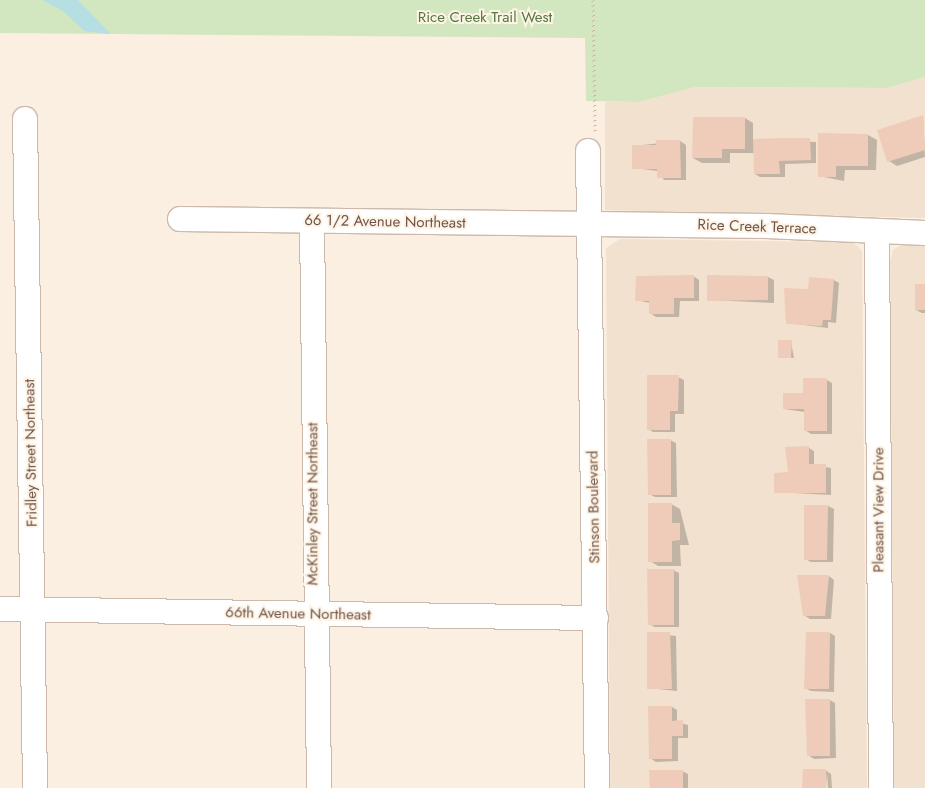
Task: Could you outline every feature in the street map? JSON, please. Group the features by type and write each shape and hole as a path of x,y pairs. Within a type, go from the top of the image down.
{"street":[{"name":"Fridley Street Northeast","path":"25,119 35,788"},
{"name":"Stinson Boulevard","path":"588,151 597,788"},
{"name":"66 1/2 Avenue Northeast","path":"180,219 589,225"},
{"name":"McKinley Street Northeast","path":"312,221 314,614 319,788"},
{"name":"Rice Creek Terrace","path":"589,225 925,233"},
{"name":"Pleasant View Drive","path":"877,231 881,788"},
{"name":"66th Avenue Northeast","path":"0,609 596,618"}],"path":[{"path":"588,151 595,143 593,0"}],"shaded area":[{"path":"925,77 925,218 605,210 605,102 639,102 695,87 887,88"},
{"path":"620,239 839,242 854,243 862,251 867,788 610,788 606,248"},
{"path":"901,245 925,246 925,788 894,788 890,262 893,250"}],"green space":[{"name":"Rice Creek Trail West","path":"0,0 925,0 925,77 887,88 695,87 639,102 586,101 585,38 0,33"}],"water":[{"path":"42,0 78,0 111,34 84,31 63,11"}],"building":[{"path":"923,115 925,150 887,162 877,130"},
{"path":"693,117 745,117 745,149 722,149 722,158 692,158"},
{"path":"818,133 868,134 868,166 836,166 836,177 818,177"},
{"path":"810,138 811,160 779,161 780,174 754,174 753,139"},
{"path":"656,140 680,140 681,178 657,178 657,169 632,169 632,145 656,145"},
{"path":"694,275 694,298 674,298 674,314 649,314 649,301 635,301 636,276"},
{"path":"707,275 768,276 768,300 707,301"},
{"path":"809,277 834,279 831,320 823,320 822,326 786,324 784,288 808,289"},
{"path":"915,284 925,284 925,310 915,310"},
{"path":"778,340 792,340 791,358 778,358"},
{"path":"647,375 679,375 678,411 670,411 670,430 647,430"},
{"path":"803,378 827,378 827,431 804,431 804,409 783,409 783,393 803,393"},
{"path":"647,439 671,439 671,495 648,495"},
{"path":"809,446 809,464 826,464 826,493 774,493 774,473 788,472 785,447"},
{"path":"648,503 672,503 672,523 680,523 680,540 672,541 672,562 648,562"},
{"path":"804,505 828,505 827,560 804,560"},
{"path":"647,569 674,569 674,625 648,625"},
{"path":"797,575 829,575 825,616 803,616"},
{"path":"647,632 670,632 672,689 647,689"},
{"path":"806,632 830,632 829,689 804,689"},
{"path":"805,699 830,699 830,756 807,756"},
{"path":"648,706 672,706 672,721 683,720 683,736 672,736 672,759 649,759"},
{"path":"803,769 826,769 826,788 802,788"},
{"path":"649,770 683,770 683,788 650,788"}]}
